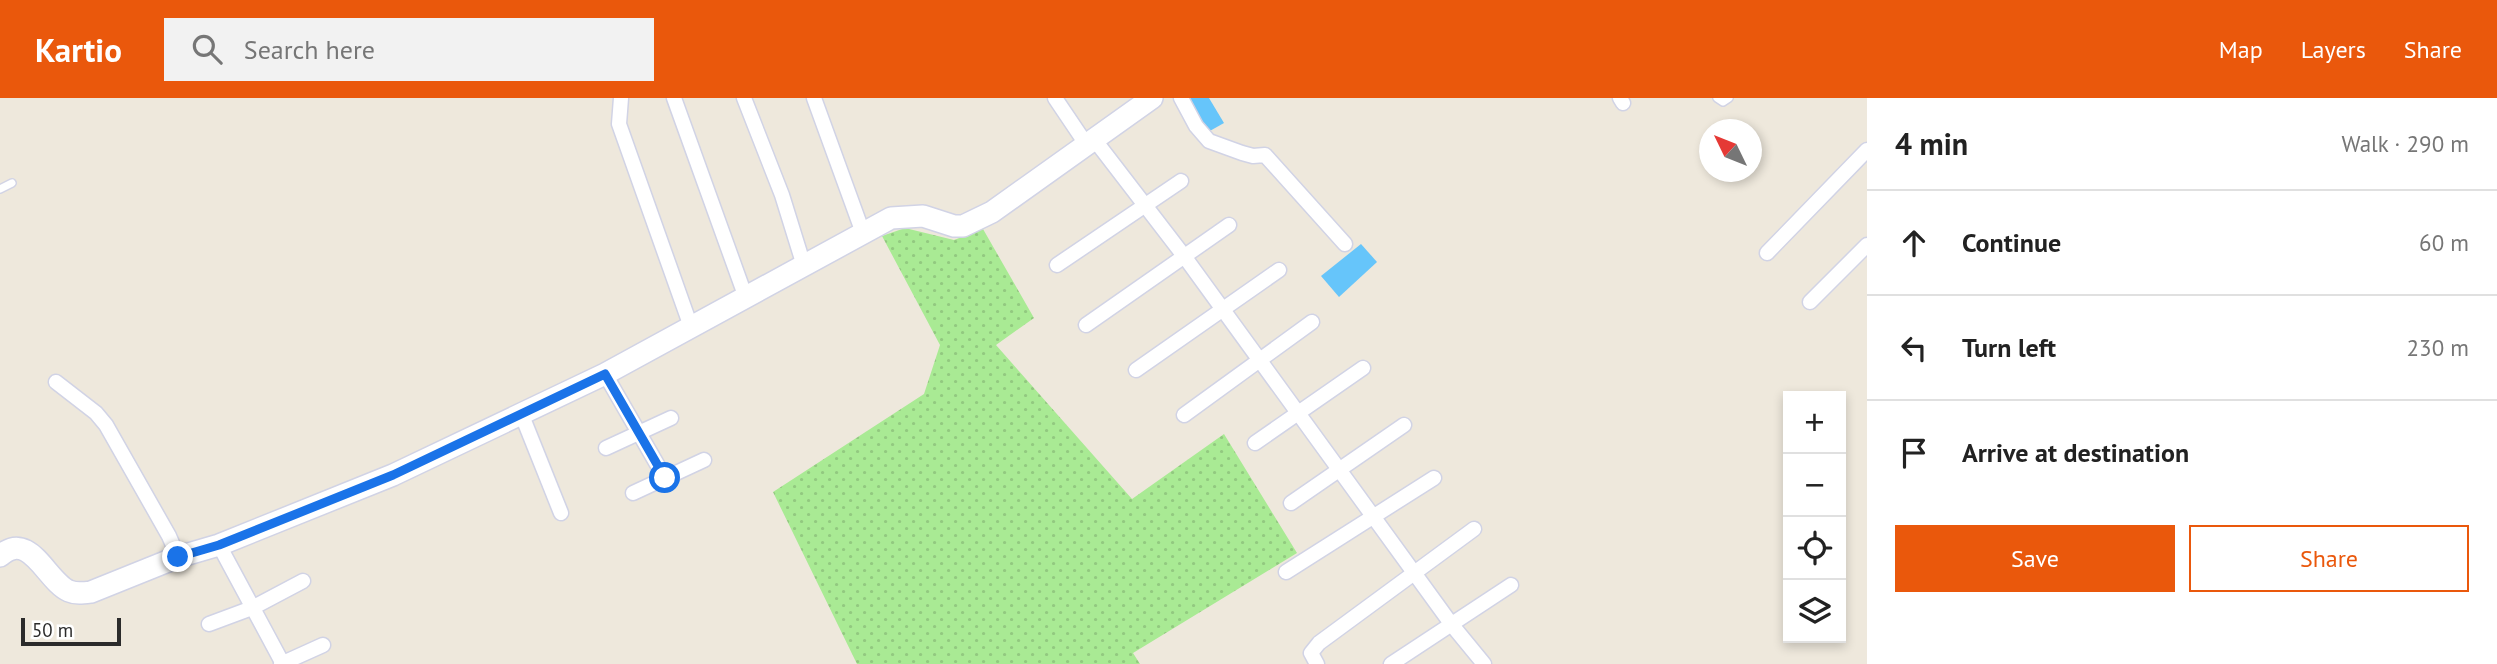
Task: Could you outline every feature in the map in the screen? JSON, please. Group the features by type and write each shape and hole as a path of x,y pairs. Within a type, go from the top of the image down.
{"street":[{"path":"621,98 619,124 691,327"},
{"path":"674,98 746,298"},
{"path":"744,98 782,195 804,266"},
{"path":"814,98 863,233"},
{"path":"1055,98 1146,206 1184,256 1452,625 1484,664"},
{"path":"0,555 7,549 20,548 31,553 63,588 72,593 80,593 91,592 178,557 219,545 393,475 605,374 891,218 923,216 954,226 973,223 1152,98"},
{"path":"1181,98 1196,126 1209,141 1242,153 1265,155 1345,244"},
{"path":"1767,253 1867,150"},
{"path":"1057,265 1181,181"},
{"path":"1086,325 1229,225"},
{"path":"1810,302 1867,245"},
{"path":"1136,370 1279,270"},
{"path":"1184,415 1312,322"},
{"path":"1255,443 1363,368"},
{"path":"605,374 665,478"},
{"path":"56,382 96,413 106,425 169,536 178,557"},
{"path":"522,413 561,513"},
{"path":"606,447 671,418"},
{"path":"1292,503 1404,425"},
{"path":"633,493 704,460"},
{"path":"1286,572 1434,478"},
{"path":"1317,664 1311,653 1313,648 1474,529"},
{"path":"219,545 282,664 323,645"},
{"path":"209,624 252,608 303,581"},
{"path":"1394,663 1511,585"}],"lane":[{"path":"1717,98 1723,102 1729,98"},
{"path":"0,189 12,183"}],"green space":[{"path":"905,228 954,240 983,229 1034,318 996,345 1132,499 1224,434 1297,553 1133,653 1140,664 857,664 773,492 924,394 940,345 882,236"}],"water":[{"path":"1189,98 1209,98 1224,123 1208,132"},
{"path":"1361,244 1377,262 1339,297 1321,276"}],"route":[{"path":"178,557 219,545 393,475 605,374 665,478"}]}
